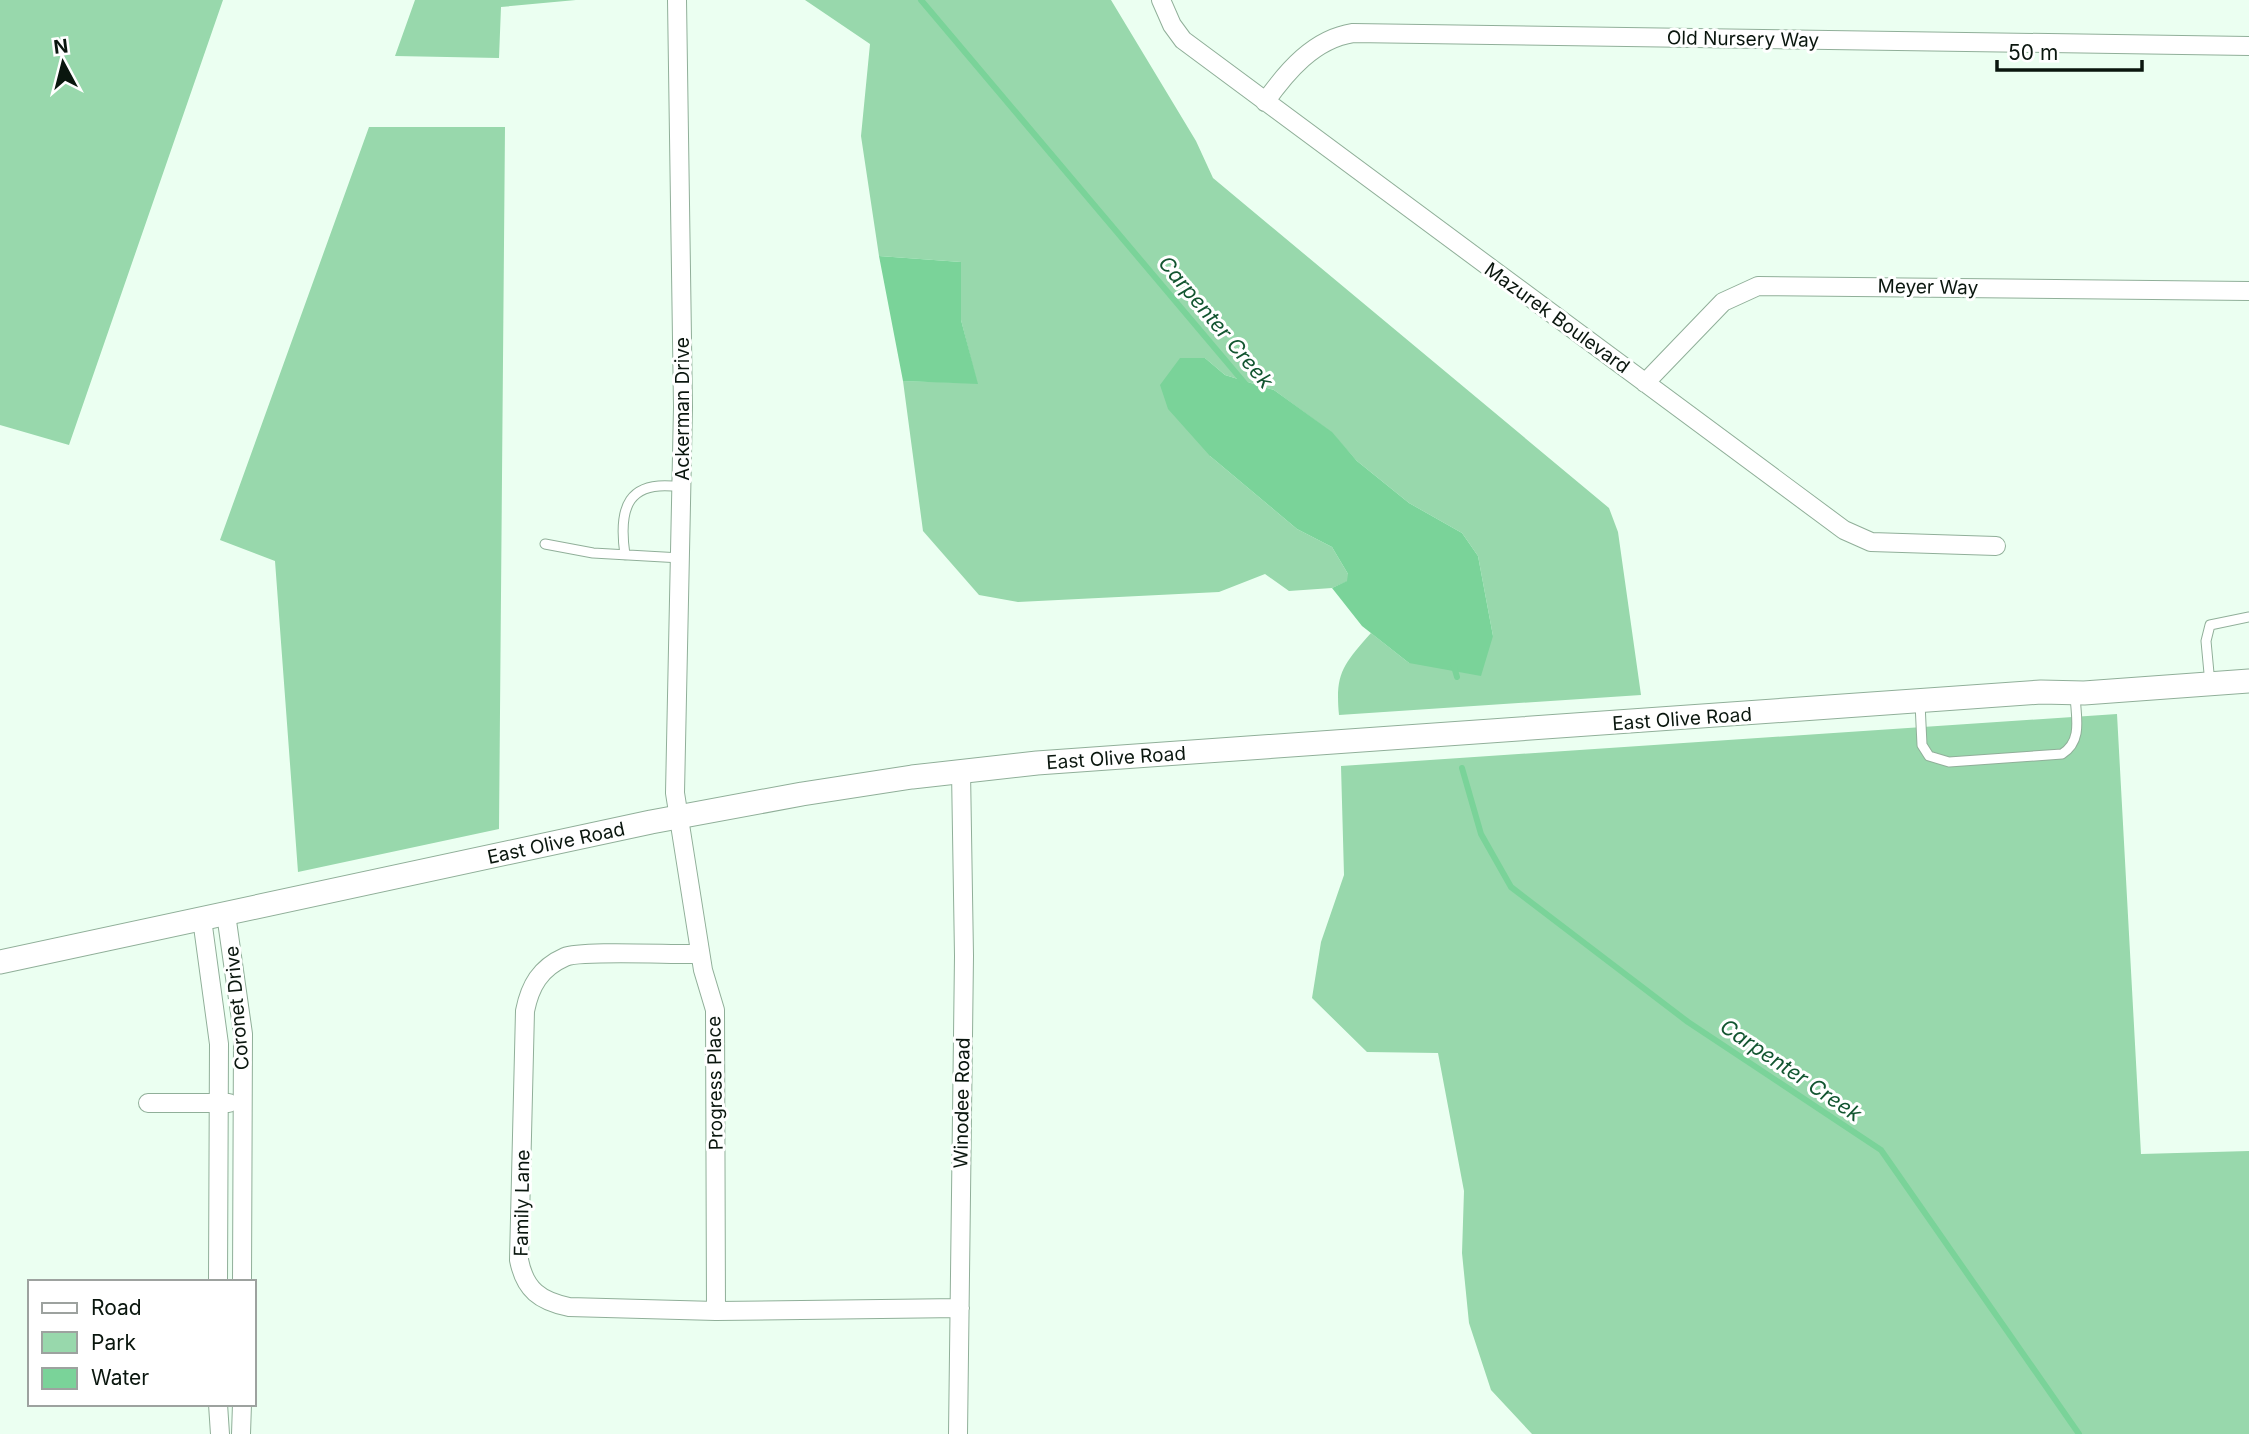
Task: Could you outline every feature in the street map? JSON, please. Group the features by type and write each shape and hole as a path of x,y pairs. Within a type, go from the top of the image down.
{"street":[{"name":"Ackerman Drive","path":"677,0 682,487 675,793 678,817"},
{"name":"Mazurek Boulevard","path":"1161,0 1172,25 1183,40 1854,537 1871,542 1996,546"},
{"name":"Old Nursery Way","path":"1265,102 1283,77 1320,43 1336,35 1353,33 2249,46"},
{"name":"Meyer Way","path":"1645,383 1723,302 1758,286 2249,291"},
{"name":"East Olive Road","path":"0,962 678,817 802,793 961,772 1238,748 2041,692 2075,693 2249,681"},
{"name":"Winodee Road","path":"958,1434 964,957 961,772"},
{"name":"Progress Place","path":"678,817 700,954 715,1010 716,1311"},
{"name":"Coronet Drive","path":"226,914 243,1034 242,1280"},
{"name":"Coronet Drive","path":"202,919 219,1044 218,1280"},
{"name":"Family Lane","path":"700,954 567,956 544,972 529,989 525,1011 519,1260 523,1279 533,1292 548,1303 569,1307 716,1311 960,1308"},
{"path":"148,1103 243,1103"},
{"path":"218,1406 220,1434"},
{"path":"242,1406 242,1434"}],"lane":[{"path":"625,555 622,521 626,506 638,491 662,484 682,487"},
{"path":"545,544 625,555 681,558"},
{"path":"2210,684 2206,641 2210,625 2249,617"},
{"path":"1920,702 1922,745 1928,757 1948,762 2062,754 2077,739 2075,693"}],"green space":[{"path":"0,0 223,0 69,445 0,425"},
{"path":"415,0 576,0 501,7 499,58 395,56"},
{"path":"805,0 1111,0 1196,141 1213,178 1609,508 1618,532 1641,695 1339,715 1338,689 1343,670 1371,633 1409,663 1493,636 1478,556 1462,533 1409,503 1357,461 1331,432 1274,390 1225,375 1205,358 1210,456 1297,529 1332,547 1348,574 1348,581 1332,588 1289,591 1265,574 1219,592 1018,602 979,595 923,531 903,381 977,383 961,320 961,262 879,256 861,136 870,44"},
{"path":"369,127 505,127 499,829 298,872 275,561 220,540"},
{"path":"2117,714 2141,1154 2249,1151 2249,1434 1532,1434 1491,1390 1469,1323 1462,1253 1464,1191 1438,1053 1367,1052 1312,998 1321,942 1344,875 1341,766"}],"water":[{"path":"879,256 961,262 961,320 978,384 903,381"},
{"path":"1180,358 1205,358 1225,375 1274,390 1332,432 1357,461 1409,503 1462,533 1478,556 1493,636 1481,676 1409,663 1362,626 1332,588 1347,581 1348,574 1332,547 1297,529 1210,456 1168,409 1160,385"}],"waterway":[{"name":"Carpenter Creek","path":"921,0 1247,386"},
{"name":"Carpenter Creek","path":"1453,663 1457,677"},
{"name":"Carpenter Creek","path":"1462,768 1481,834 1511,887 1688,1022 1881,1150 2079,1434"}]}
